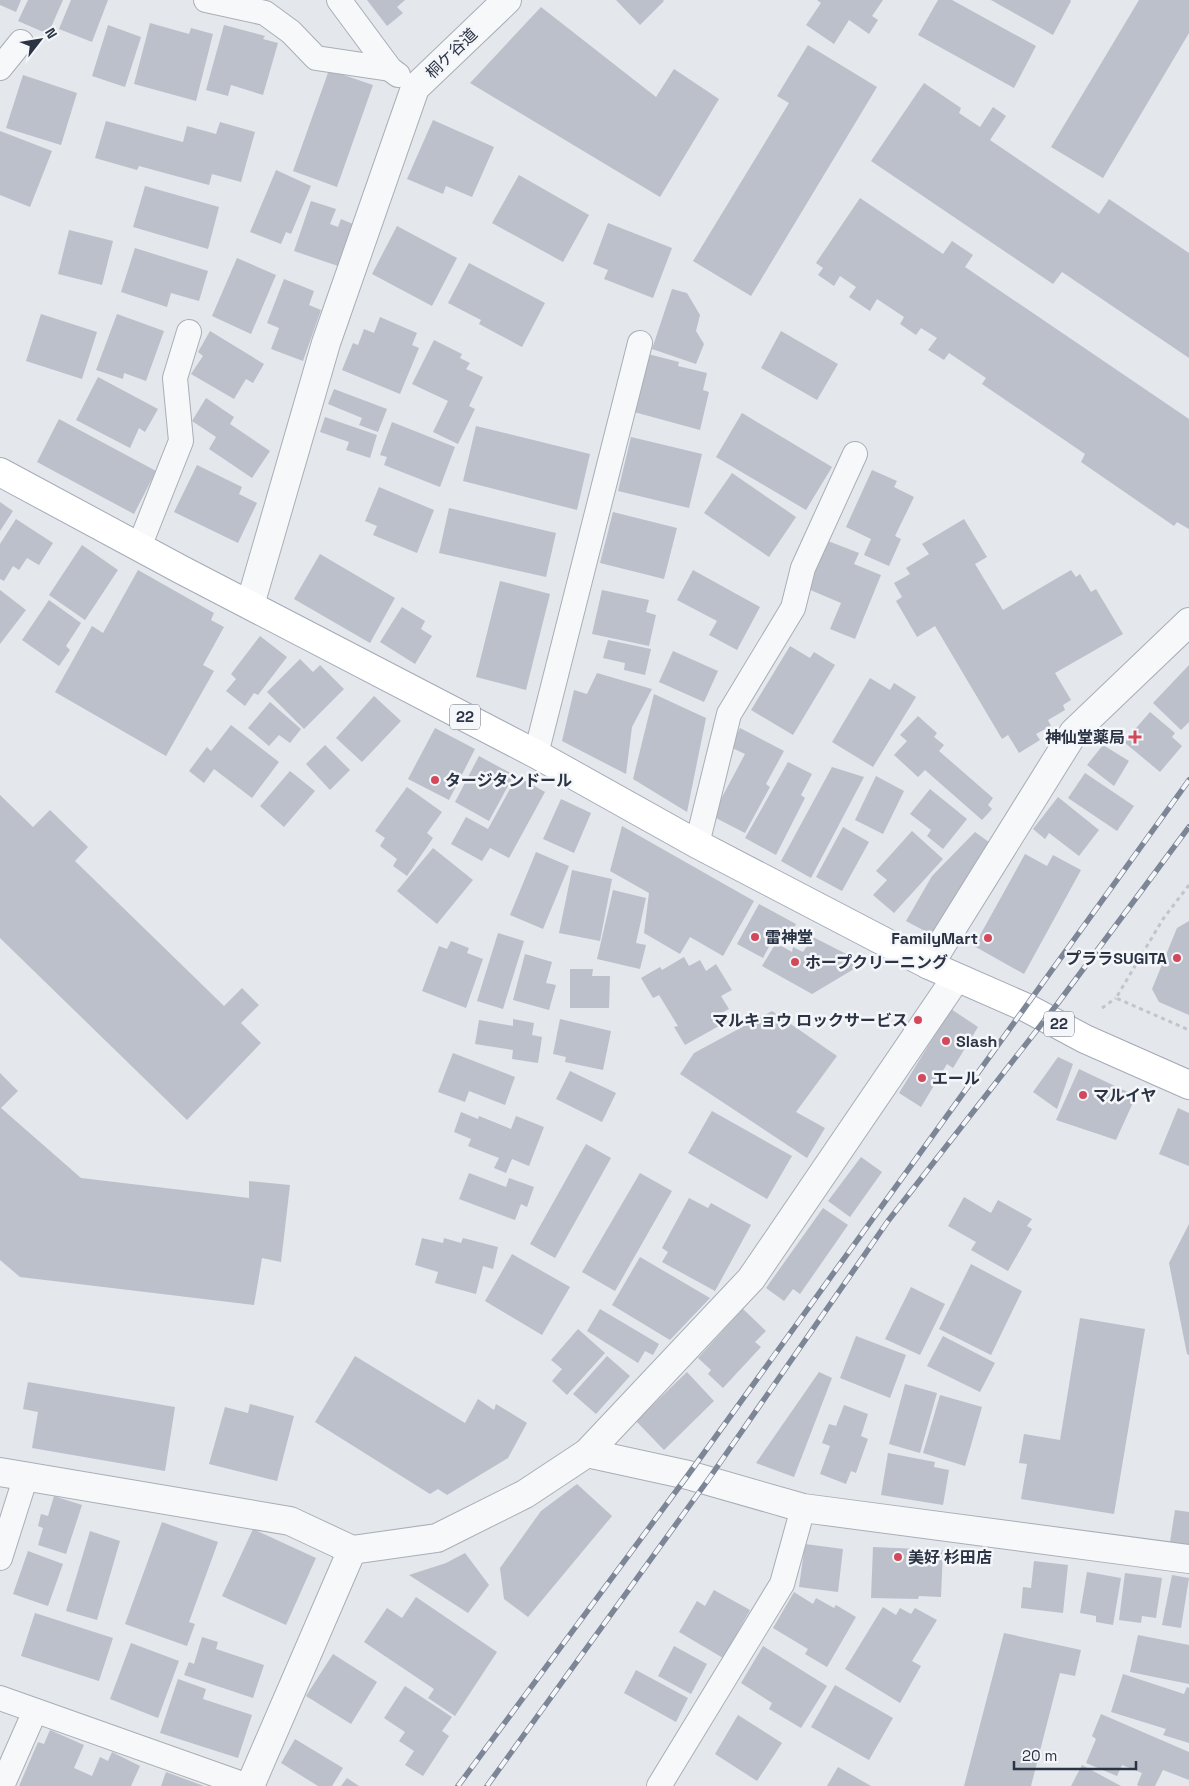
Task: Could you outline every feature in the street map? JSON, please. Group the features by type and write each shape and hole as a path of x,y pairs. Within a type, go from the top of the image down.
{"main road":[{"name":"22","path":"0,472 139,547 536,754 697,844 929,965 1027,1008 1086,1039 1189,1086"}],"street":[{"name":"桐ケ谷道","path":"415,88 507,0"},
{"path":"250,604 326,343 415,88"},
{"path":"929,965 1074,732 1189,622"},
{"path":"13,1474 290,1521 352,1550 437,1538 525,1494 587,1454 751,1279 956,978"},
{"path":"587,1454 688,1475 803,1508 1189,1559"},
{"path":"250,1786 352,1550"}],"lane":[{"path":"206,0 265,13 291,32 316,58 390,69"},
{"name":"桐ケ谷道","path":"339,0 390,69 415,88"},
{"path":"0,68 21,42"},
{"path":"139,547 181,441 175,378 189,332"},
{"path":"536,754 640,343"},
{"path":"697,844 729,714 793,608 803,568 855,454"},
{"path":"0,1558 13,1474"},
{"path":"659,1786 782,1584 803,1508"},
{"path":"0,1698 244,1786"},
{"path":"2,1786 34,1711"}],"path":[{"path":"1189,885 1163,920 1116,998 1189,1030"}],"building":[{"path":"0,0 21,0 16,12 0,5"},
{"path":"28,0 63,0 48,34 18,21"},
{"path":"71,0 108,0 92,42 59,29"},
{"path":"367,0 405,0 397,7 403,13 387,26"},
{"path":"616,0 663,0 664,1 640,25"},
{"path":"817,0 883,0 872,16 878,20 869,34 849,20 834,44 806,25 821,3"},
{"path":"938,0 952,0 1036,46 1014,88 918,35"},
{"path":"991,0 1070,0 1071,1 1053,35"},
{"path":"1139,0 1189,0 1189,33 1103,178 1051,147"},
{"path":"541,7 656,97 674,69 719,99 660,197 470,83"},
{"path":"150,23 189,34 191,28 213,34 196,101 134,84"},
{"path":"108,25 141,37 125,87 92,76"},
{"path":"224,25 265,36 263,39 278,43 263,95 231,85 228,96 206,90"},
{"path":"808,45 877,87 751,296 693,261 789,103 777,96"},
{"path":"329,70 373,85 337,187 293,171"},
{"path":"23,75 77,93 61,145 6,128"},
{"path":"924,83 961,108 959,113 980,127 993,107 1006,116 990,140 1099,214 1109,199 1189,253 1189,358 1062,272 1053,284 871,161"},
{"path":"433,120 494,147 472,197 446,186 443,194 407,179"},
{"path":"106,121 183,142 187,126 216,134 220,122 255,132 241,182 212,174 209,185 139,166 137,170 95,158"},
{"path":"0,131 52,151 30,207 0,195"},
{"path":"276,170 311,186 291,234 286,232 281,244 250,232"},
{"path":"519,175 589,215 563,262 492,223"},
{"path":"145,186 219,207 208,249 133,227"},
{"path":"860,198 943,254 952,241 973,255 965,267 1189,419 1189,529 1177,522 1174,526 1081,462 1085,454 982,384 986,378 949,353 944,360 928,350 937,338 921,328 916,335 900,324 904,317 877,299 870,311 849,297 856,287 840,276 834,286 818,275 823,268 816,263"},
{"path":"311,201 336,209 330,224 338,227 341,219 353,224 338,266 294,251"},
{"path":"608,223 672,248 653,298 604,279 608,270 593,264"},
{"path":"397,226 457,258 432,306 372,274"},
{"path":"69,230 113,241 102,285 58,274"},
{"path":"135,248 208,271 199,301 171,293 167,307 121,292"},
{"path":"237,258 276,275 251,334 212,316"},
{"path":"469,263 545,303 522,347 479,324 481,320 448,303"},
{"path":"284,279 314,291 309,305 321,310 303,361 271,349 279,328 267,323"},
{"path":"672,289 687,293 700,315 696,331 704,344 696,364 652,349"},
{"path":"41,314 97,332 82,379 26,361"},
{"path":"117,314 164,331 146,381 124,373 123,379 96,370"},
{"path":"380,317 417,333 412,345 419,348 400,394 342,370 353,343 358,345 364,329 374,333"},
{"path":"210,331 264,364 253,383 246,379 234,399 191,374 203,356 198,352"},
{"path":"781,331 838,364 817,400 761,368"},
{"path":"434,340 462,354 460,358 470,363 466,369 483,377 469,406 475,409 458,444 433,432 448,401 412,384"},
{"path":"648,354 679,362 678,366 707,373 703,390 709,392 700,430 634,412"},
{"path":"98,377 158,409 145,432 139,428 130,448 76,420"},
{"path":"334,389 387,409 378,432 359,425 362,418 328,404"},
{"path":"206,398 234,417 230,424 270,451 252,478 209,449 216,437 192,421"},
{"path":"742,413 832,467 806,510 716,457"},
{"path":"325,417 377,435 370,458 346,450 349,442 320,432"},
{"path":"59,419 156,471 134,514 37,462"},
{"path":"392,422 455,447 440,487 384,465 387,457 380,455"},
{"path":"476,426 590,454 577,510 463,481"},
{"path":"631,437 702,454 689,508 618,491"},
{"path":"197,465 242,487 239,494 257,503 238,543 174,512"},
{"path":"872,470 897,481 894,487 914,497 895,536 901,539 889,566 864,555 871,539 846,527"},
{"path":"732,473 796,517 769,557 704,513"},
{"path":"379,487 434,510 417,553 373,535 377,526 365,521"},
{"path":"0,502 13,511 0,531"},
{"path":"449,508 556,533 546,577 439,553"},
{"path":"613,512 677,528 664,579 600,563"},
{"path":"16,519 53,543 39,565 27,558 19,570 13,566 4,581 0,579 0,544"},
{"path":"964,519 987,557 975,564 1003,610 1071,570 1076,577 1080,574 1091,592 1096,589 1123,634 1055,673 1071,700 1063,705 1065,710 1048,720 1051,726 1036,734 1040,740 1019,753 1008,735 1002,739 935,626 917,637 896,601 902,597 894,583 910,574 906,568 929,554 922,544"},
{"path":"828,541 859,553 854,564 881,575 855,639 830,629 841,603 808,589"},
{"path":"82,545 118,570 85,620 49,595"},
{"path":"320,554 395,598 370,643 294,599"},
{"path":"138,570 214,613 211,620 224,627 203,665 214,671 166,756 55,692 92,626 103,633"},
{"path":"693,570 760,607 737,650 709,635 717,621 677,600"},
{"path":"500,581 550,594 526,690 476,677"},
{"path":"0,590 26,610 0,644"},
{"path":"602,590 649,600 646,612 656,615 649,646 592,634"},
{"path":"49,600 81,623 66,646 70,650 59,666 22,640"},
{"path":"402,607 425,621 421,629 432,636 415,664 380,642"},
{"path":"260,636 287,657 258,695 254,693 245,706 226,691 236,679 231,674"},
{"path":"608,640 651,649 645,675 624,670 625,663 603,658"},
{"path":"790,646 810,658 814,652 835,665 793,735 751,710"},
{"path":"673,651 718,671 704,702 659,682"},
{"path":"300,659 313,672 320,665 344,689 304,729 267,692"},
{"path":"1189,665 1189,722 1181,730 1153,703"},
{"path":"597,673 652,689 632,727 626,774 562,741 574,690 587,694"},
{"path":"870,678 890,690 894,683 916,697 873,767 832,742"},
{"path":"654,694 706,718 687,812 633,779"},
{"path":"374,696 401,721 362,762 336,738"},
{"path":"270,702 301,729 290,743 279,735 269,746 248,728"},
{"path":"1150,712 1175,733 1172,737 1182,746 1160,772 1124,742"},
{"path":"918,716 937,733 934,737 944,745 939,751 993,798 988,805 992,809 982,820 925,770 918,777 894,755 907,741 900,735"},
{"path":"231,725 279,762 252,798 214,769 204,783 189,771 207,747 211,751"},
{"path":"435,728 475,749 449,800 408,779"},
{"path":"740,728 784,751 766,784 770,787 745,833 712,816 745,754 730,747"},
{"path":"325,745 350,770 330,790 306,764"},
{"path":"1103,745 1129,761 1114,786 1087,765"},
{"path":"479,756 514,775 489,821 455,802"},
{"path":"788,762 812,774 801,795 805,798 776,855 745,838"},
{"path":"832,767 864,777 811,878 781,861"},
{"path":"290,771 315,791 284,827 260,806"},
{"path":"1085,773 1134,806 1117,831 1068,798"},
{"path":"517,776 545,792 509,858 490,848 482,861 451,844 466,817 488,829"},
{"path":"876,776 904,791 883,834 855,820"},
{"path":"407,787 442,812 427,833 433,838 407,876 393,866 397,859 380,846 385,838 375,831"},
{"path":"930,789 967,819 943,849 927,836 931,830 910,814"},
{"path":"0,795 33,827 50,810 88,847 75,861 224,1006 242,988 259,1005 241,1023 261,1043 187,1120 0,938"},
{"path":"1058,797 1099,830 1079,856 1049,833 1045,839 1033,829"},
{"path":"561,799 591,813 574,853 543,839"},
{"path":"622,826 754,901 723,956 690,937 680,954 644,933 649,893 610,871"},
{"path":"843,827 869,842 842,891 816,877"},
{"path":"912,831 943,859 894,913 873,895 887,880 876,871"},
{"path":"975,832 993,845 938,938 906,921 932,876"},
{"path":"433,848 473,880 437,924 397,891"},
{"path":"536,852 569,866 543,929 510,915"},
{"path":"1025,854 1047,866 1053,855 1081,870 1024,974 974,946"},
{"path":"572,870 612,879 600,941 559,933"},
{"path":"613,890 646,898 636,943 646,945 640,969 597,959"},
{"path":"759,904 796,924 785,945 773,939 763,958 737,944"},
{"name":"プララSUGITA","path":"1189,921 1189,1015 1159,1002 1152,989 1177,928"},
{"path":"498,933 524,941 503,1009 477,1001"},
{"path":"813,937 864,963 812,994 762,966 776,943 792,952 793,947 803,952"},
{"path":"451,941 469,948 467,953 483,959 466,1008 422,991 439,946 447,949"},
{"path":"525,954 552,962 546,983 556,985 549,1010 513,1000"},
{"path":"684,957 689,966 700,960 706,971 716,964 732,990 721,996 729,1009 714,1017 719,1026 685,1045 674,1027 678,1026 659,995 653,998 641,978 660,967 662,970"},
{"path":"570,969 593,969 592,976 610,976 609,1008 570,1008"},
{"path":"951,1009 978,1027 953,1068 947,1064 921,1107 899,1093"},
{"path":"772,1011 837,1056 796,1112 825,1128 807,1158 680,1074 694,1053"},
{"path":"513,1019 534,1023 532,1035 542,1037 538,1063 512,1059 513,1050 475,1044 479,1020 513,1026"},
{"path":"560,1019 611,1031 603,1070 565,1062 566,1057 553,1054"},
{"path":"453,1053 515,1077 505,1105 469,1091 465,1102 438,1092"},
{"path":"1058,1057 1073,1064 1057,1109 1033,1092"},
{"path":"1079,1069 1136,1096 1116,1140 1056,1120"},
{"path":"570,1071 616,1093 602,1122 556,1099"},
{"path":"0,1073 18,1091 1,1108 81,1178 249,1198 249,1181 290,1185 281,1262 262,1258 254,1305 20,1277 0,1260"},
{"path":"1178,1108 1189,1113 1189,1166 1159,1154"},
{"path":"712,1111 792,1156 767,1199 688,1153"},
{"path":"461,1112 478,1119 479,1116 511,1129 516,1116 544,1127 529,1166 512,1159 506,1173 494,1168 499,1158 468,1146 471,1139 454,1132"},
{"path":"586,1144 611,1158 555,1258 530,1244"},
{"path":"861,1157 882,1172 850,1217 828,1201"},
{"path":"469,1173 506,1187 509,1178 534,1187 527,1207 521,1204 515,1220 459,1199"},
{"path":"640,1173 672,1191 615,1291 582,1272"},
{"path":"964,1197 991,1213 998,1200 1032,1219 1027,1226 1032,1229 1008,1271 971,1250 976,1242 948,1226"},
{"path":"689,1198 708,1208 711,1203 751,1225 715,1291 662,1262 668,1252 662,1248"},
{"path":"823,1208 848,1225 800,1294 793,1289 784,1301 766,1288"},
{"path":"1189,1224 1189,1355 1187,1354 1169,1263"},
{"path":"422,1238 443,1243 444,1238 461,1243 463,1238 498,1247 493,1269 483,1266 476,1294 435,1283 438,1272 415,1265"},
{"path":"512,1254 570,1287 542,1335 485,1301"},
{"path":"640,1257 710,1298 670,1340 612,1305"},
{"path":"971,1264 1022,1291 991,1355 939,1329"},
{"path":"911,1287 945,1304 920,1355 885,1339"},
{"path":"600,1309 659,1344 653,1355 645,1351 638,1363 587,1331"},
{"path":"743,1309 766,1331 755,1342 761,1347 723,1388 708,1374 711,1370 698,1358"},
{"path":"1080,1318 1145,1329 1114,1514 1021,1499 1027,1464 1019,1463 1024,1434 1060,1440"},
{"path":"578,1329 605,1353 567,1395 552,1381 562,1369 551,1360"},
{"path":"856,1336 906,1355 890,1398 840,1378"},
{"path":"943,1336 995,1363 980,1392 927,1366"},
{"path":"355,1356 465,1423 478,1399 494,1410 496,1404 527,1423 508,1458 447,1495 438,1489 430,1494 315,1422"},
{"path":"607,1356 630,1376 596,1414 573,1394"},
{"path":"687,1372 714,1401 664,1450 636,1421"},
{"path":"819,1372 832,1378 794,1477 756,1463"},
{"path":"28,1382 175,1407 165,1471 32,1448 38,1412 23,1409"},
{"path":"905,1384 937,1393 920,1453 889,1444"},
{"path":"940,1395 982,1407 965,1466 923,1453"},
{"path":"250,1404 294,1416 277,1481 209,1464 225,1407 248,1413"},
{"path":"844,1405 868,1414 861,1436 868,1439 856,1473 851,1471 846,1484 820,1474 830,1446 822,1443 829,1424 836,1426"},
{"path":"888,1453 935,1462 934,1467 949,1470 943,1505 881,1495"},
{"path":"577,1484 612,1516 528,1617 504,1599 500,1568 541,1511"},
{"path":"54,1496 82,1505 66,1554 38,1545 43,1528 38,1526 41,1514 48,1516"},
{"path":"1175,1510 1189,1512 1189,1544 1170,1542"},
{"path":"162,1522 218,1542 189,1622 195,1624 187,1646 125,1624"},
{"path":"253,1529 316,1558 286,1625 222,1596"},
{"path":"90,1531 120,1541 97,1620 66,1611"},
{"path":"805,1544 843,1549 838,1592 799,1587"},
{"path":"873,1547 943,1550 941,1597 919,1596 918,1599 871,1598"},
{"path":"28,1551 63,1564 48,1606 13,1594"},
{"path":"465,1553 489,1585 468,1613 409,1575 446,1563"},
{"path":"1034,1561 1068,1565 1063,1613 1021,1608 1023,1587 1031,1588"},
{"path":"1087,1572 1121,1578 1113,1625 1096,1622 1096,1616 1080,1613"},
{"path":"1125,1573 1162,1578 1156,1618 1142,1616 1141,1623 1119,1620"},
{"path":"1172,1575 1189,1578 1181,1628 1162,1625"},
{"path":"714,1590 750,1610 723,1658 679,1632 697,1601 705,1606"},
{"path":"794,1592 813,1604 816,1598 834,1608 836,1605 856,1617 827,1667 805,1654 808,1649 773,1628"},
{"path":"416,1597 497,1652 455,1716 428,1698 434,1689 364,1642 387,1608 402,1618"},
{"path":"883,1607 896,1615 900,1608 911,1614 915,1608 937,1620 912,1661 921,1666 900,1703 845,1669"},
{"path":"35,1613 113,1638 99,1681 21,1656"},
{"path":"1004,1633 1081,1650 1075,1676 1060,1673 1031,1786 964,1786"},
{"path":"1138,1635 1189,1645 1189,1684 1130,1672"},
{"path":"202,1637 218,1642 216,1649 264,1665 253,1698 184,1675 189,1662 194,1664"},
{"path":"131,1643 179,1661 158,1718 110,1699"},
{"path":"674,1646 707,1664 691,1694 658,1676"},
{"path":"763,1646 827,1686 801,1728 769,1709 772,1703 741,1683"},
{"path":"333,1654 377,1682 351,1724 306,1696"},
{"path":"636,1670 688,1698 676,1722 624,1693"},
{"path":"1123,1674 1184,1694 1187,1687 1189,1688 1189,1743 1163,1735 1166,1729 1111,1712"},
{"path":"178,1679 206,1689 203,1699 252,1715 238,1758 160,1733"},
{"path":"835,1685 893,1718 869,1760 811,1727"},
{"path":"405,1686 452,1717 442,1731 449,1736 423,1776 405,1765 414,1751 399,1741 405,1732 384,1718"},
{"path":"1101,1714 1189,1752 1189,1780 1163,1770 1155,1786 1139,1786 1137,1785 1142,1773 1122,1765 1117,1776 1086,1763 1096,1739 1092,1736"},
{"path":"738,1715 782,1743 757,1781 715,1754"},
{"path":"50,1730 84,1745 74,1768 92,1776 100,1757 108,1761 112,1752 140,1766 131,1786 19,1786 38,1742 44,1744"},
{"path":"295,1739 343,1768 332,1786 318,1786 281,1763"},
{"path":"1082,1765 1121,1786 1071,1786"},
{"path":"838,1767 871,1786 827,1786"},
{"path":"166,1772 204,1786 161,1786"},
{"path":"347,1778 359,1786 341,1786"}],"railway":[{"path":"458,1786 688,1475 1189,780"},
{"path":"487,1786 708,1480 888,1221 1058,1003 1189,827"}],"place":[{"name":"神仙堂薬局","path":"1135,737"},
{"name":"タージタンドール","path":"435,780"},
{"name":"雷神堂","path":"755,937"},
{"name":"FamilyMart","path":"988,938"},
{"name":"プララSUGITA","path":"1177,958"},
{"name":"ホープクリーニング","path":"795,962"},
{"name":"マルキョウ ロックサービス","path":"918,1020"},
{"name":"Slash","path":"946,1041"},
{"name":"エール","path":"922,1078"},
{"name":"マルイヤ","path":"1083,1095"},
{"name":"美好 杉田店","path":"898,1557"}]}
